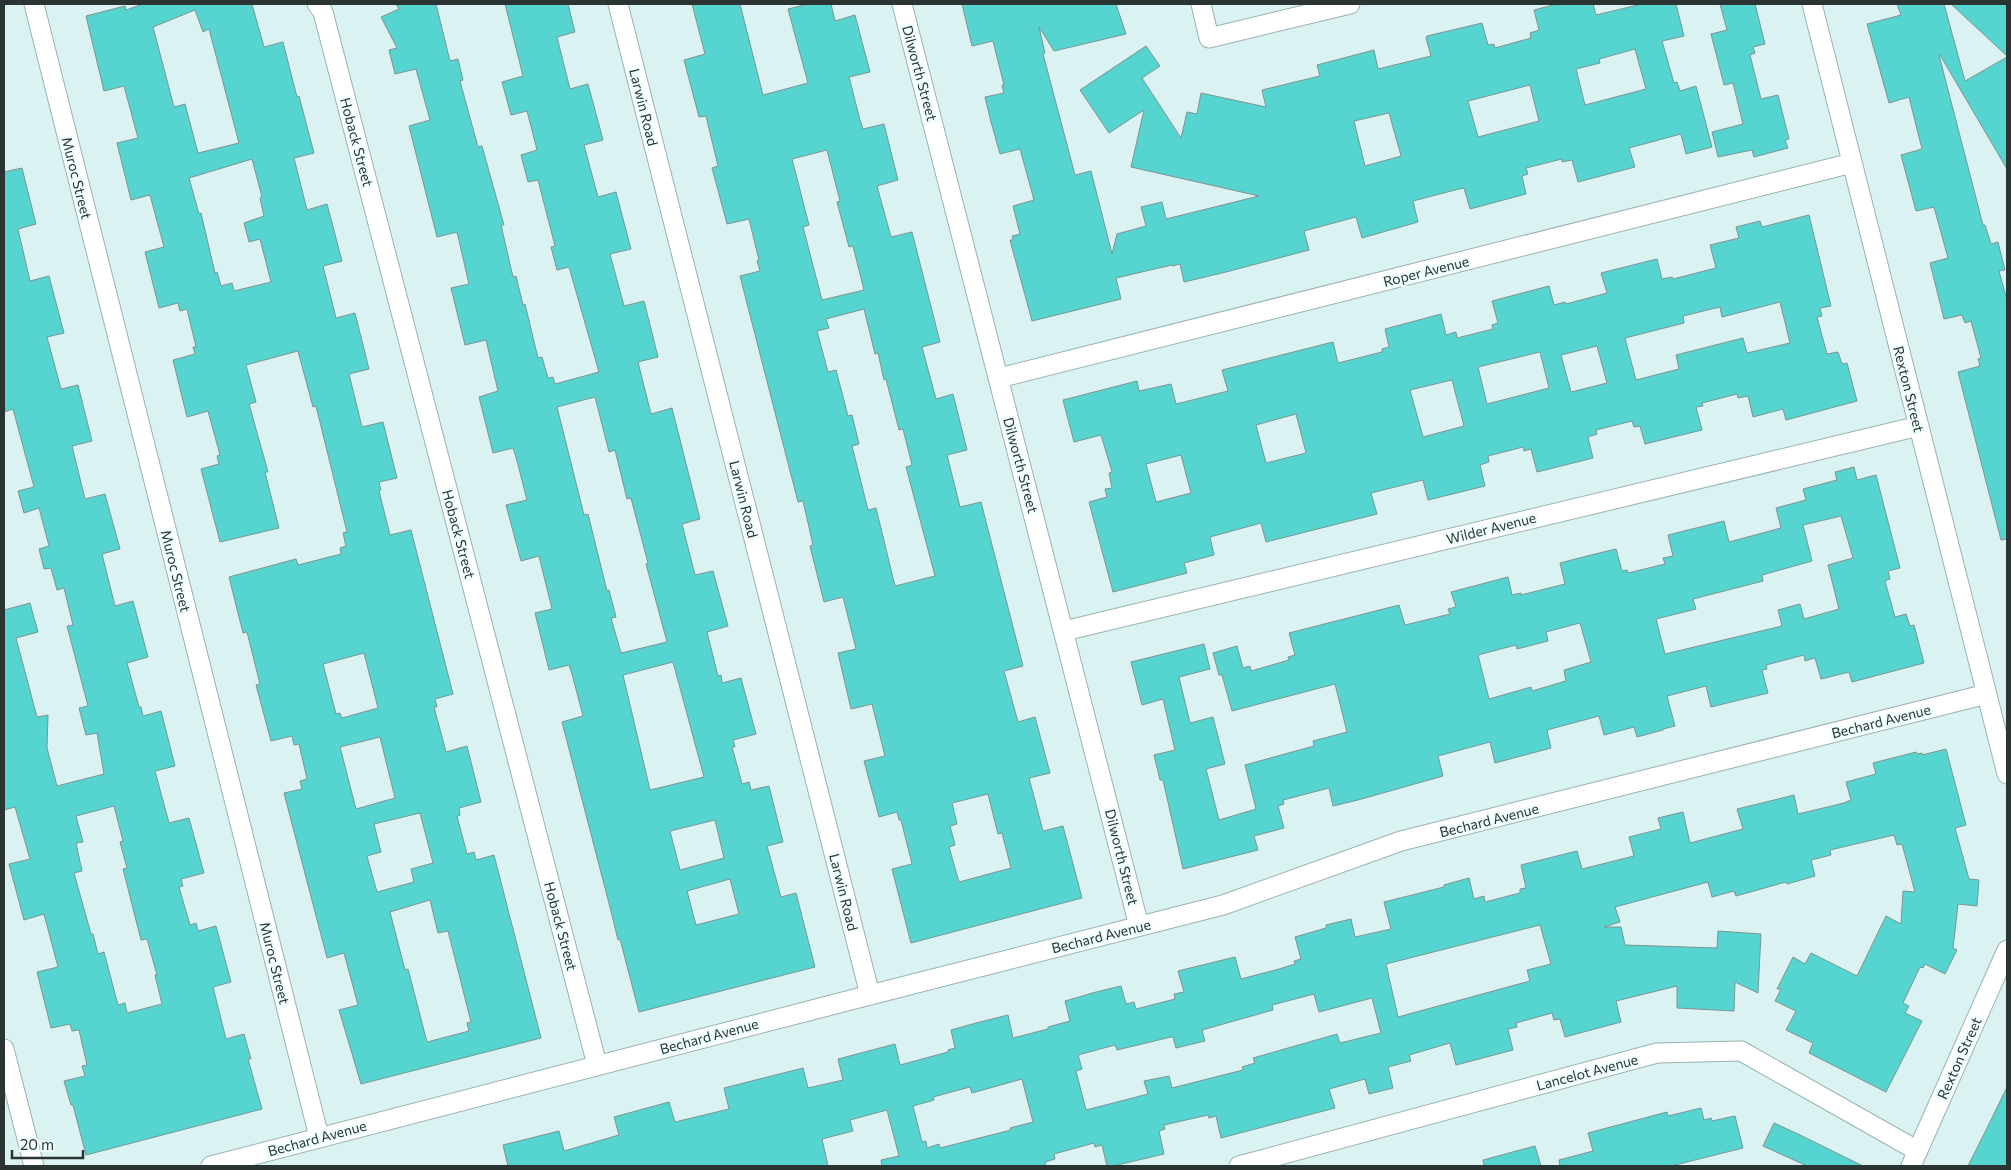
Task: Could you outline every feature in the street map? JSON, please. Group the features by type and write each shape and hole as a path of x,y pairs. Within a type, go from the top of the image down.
{"street":[{"name":"Muroc Street","path":"34,4 319,1138"},
{"name":"Hoback Street","path":"317,4 323,12 597,1065"},
{"name":"Larwin Road","path":"618,4 870,995"},
{"name":"Dilworth Street","path":"902,4 1139,926"},
{"path":"1200,4 1210,38 1350,4"},
{"name":"Rexton Street","path":"1812,4 2007,774"},
{"name":"Roper Avenue","path":"999,378 1852,163"},
{"name":"Wilder Avenue","path":"1064,631 1918,426"},
{"name":"Bechard Avenue","path":"212,1166 597,1065 1139,926 1224,906 1401,842 1987,694"},
{"name":"Rexton Street","path":"1915,1159 2007,950"},
{"path":"4,1049 34,1166"},
{"name":"Lancelot Avenue","path":"1239,1166 1657,1053 1742,1051 1915,1159"}],"building":[{"path":"143,4 252,4 264,47 283,42 314,153 294,158 307,210 327,204 342,261 323,266 336,318 355,313 369,369 349,374 362,427 383,422 397,478 379,482 381,490 379,491 390,535 411,530 453,694 435,699 437,707 434,707 446,752 467,746 481,802 459,808 460,815 457,816 467,854 474,852 476,860 494,855 541,1038 361,1084 339,1010 358,1005 344,953 327,958 284,793 302,789 300,781 307,779 299,744 294,745 292,736 271,741 256,685 260,684 247,632 243,633 229,577 296,559 298,565 341,554 340,548 346,546 343,533 347,532 316,406 313,407 298,351 246,365 256,402 249,404 268,472 265,472 279,528 220,542 201,469 219,464 217,456 220,455 208,411 187,417 173,360 195,354 193,347 196,347 187,309 180,311 178,303 159,308 145,252 164,247 150,195 131,200 117,143 138,138 124,86 104,91 86,16 125,6 126,10","holes":["195,10 203,32 209,29 239,143 198,153 185,104 174,107 153,27","252,159 262,197 260,198 264,216 244,223 249,242 260,239 271,282 234,291 232,283 221,286 217,272 215,273 201,213 199,214 189,178","364,653 378,708 342,718 340,713 336,714 323,664","380,737 395,798 356,809 340,747","420,813 433,863 411,869 414,882 377,892 367,856 381,852 374,824","430,900 438,933 448,931 471,1022 467,1023 469,1031 427,1042 408,969 405,970 390,912"]},
{"path":"396,4 436,4 450,61 458,59 463,80 460,81 478,147 482,146 504,225 501,225 513,277 516,276 523,305 525,304 538,358 542,357 548,378 553,377 555,384 599,372 569,267 557,270 551,247 555,246 538,180 528,182 521,155 537,150 527,111 511,115 502,82 523,76 505,4 568,4 575,32 557,37 570,89 588,84 603,140 584,145 598,197 616,192 631,249 610,254 624,306 644,301 658,357 638,362 651,414 672,408 700,519 682,524 695,575 713,571 728,626 707,632 718,676 721,675 722,683 741,678 756,734 733,740 735,747 732,747 742,784 749,782 751,790 769,786 783,842 767,846 781,897 796,893 815,967 639,1012 620,939 618,940 562,722 583,716 572,674 569,665 549,670 535,613 552,609 539,556 521,561 506,505 527,500 516,457 513,448 493,453 479,397 498,391 486,340 465,345 451,288 469,284 457,232 437,237 409,126 430,120 416,69 395,74 389,50 397,48 381,17 399,9","holes":["595,397 609,452 615,450 627,499 631,498 667,642 621,653 611,618 616,617 609,590 607,591 588,514 584,515 557,407","673,662 704,777 650,790 623,675","715,820 724,858 680,870 670,831","730,879 739,914 696,925 687,891"]},
{"path":"692,4 740,4 763,95 808,83 788,9 808,4 831,4 835,21 855,15 870,72 849,77 860,120 863,129 884,124 898,180 877,186 891,237 912,232 940,342 922,347 936,399 953,394 967,450 947,455 960,507 981,502 1023,666 1004,671 1018,722 1035,717 1050,773 1029,778 1043,831 1063,826 1082,898 911,943 892,869 912,864 901,820 899,820 897,812 879,817 864,761 885,756 872,704 851,709 838,653 856,649 843,597 824,602 810,546 813,545 803,501 798,502 740,276 760,271 749,219 727,224 712,168 718,166 706,116 699,117 684,60 705,54","holes":["827,150 840,201 837,202 849,247 853,246 864,290 822,300 803,227 809,225 792,159","864,309 875,354 878,353 899,430 903,429 912,465 906,467 935,576 895,586 876,508 868,510 852,446 859,444 852,415 848,416 836,370 828,372 817,331 829,328 826,319","988,794 998,834 1002,833 1011,868 959,882 949,847 955,845 950,826 957,824 952,803"]},
{"path":"962,4 1116,4 1126,34 1054,51 1039,27 1045,53 1043,54 1075,175 1091,171 1112,254 1117,234 1146,226 1141,207 1162,202 1166,219 1259,196 1131,167 1144,110 1109,133 1080,90 1146,46 1160,66 1142,78 1181,138 1187,112 1197,114 1201,93 1266,107 1262,90 1320,76 1317,65 1374,50 1378,69 1431,56 1427,36 1482,23 1488,45 1494,44 1495,48 1531,38 1530,33 1539,30 1534,10 1557,4 1593,4 1596,15 1642,4 1676,4 1684,36 1662,41 1674,83 1677,82 1680,91 1696,86 1712,147 1686,154 1681,134 1629,148 1635,167 1578,182 1572,160 1562,162 1562,159 1526,168 1528,174 1522,176 1526,194 1470,209 1464,188 1455,190 1413,201 1418,222 1362,238 1356,217 1304,231 1309,250 1184,282 1180,264 1116,278 1121,299 1032,321 1010,240 1013,240 1012,236 1020,234 1013,206 1034,200 1020,149 1000,154 991,122 985,97 1004,93 1002,85 1004,85 993,41 972,46","holes":["1635,49 1646,89 1585,105 1576,69 1600,63 1599,59","1530,85 1539,121 1478,137 1468,101","1389,113 1401,156 1365,166 1354,121"]},
{"path":"1720,4 1755,4 1765,44 1753,47 1755,53 1750,55 1761,99 1778,95 1789,139 1785,140 1788,148 1754,157 1752,150 1718,157 1712,132 1743,124 1733,83 1724,85 1711,34 1727,30"},
{"path":"1897,4 1944,4 1965,81 2007,57 2007,169 1939,55 1983,225 1985,225 1991,244 1998,242 2005,270 1999,271 2007,300 2007,539 2001,540 1958,372 1980,366 1978,359 1981,358 1971,321 1965,323 1962,315 1944,319 1930,263 1948,258 1934,207 1916,211 1901,155 1922,149 1909,97 1889,103 1867,24 1901,15"},
{"path":"1951,4 2007,4 2007,56"},
{"path":"22,168 36,224 18,229 30,281 49,276 64,333 47,337 61,389 78,385 92,441 72,446 85,499 105,494 120,549 102,554 115,606 133,601 148,657 127,663 143,716 161,711 175,766 155,771 169,823 189,818 204,873 181,879 183,886 179,887 190,925 196,923 198,931 216,926 231,982 213,987 226,1039 244,1034 251,1059 248,1059 262,1109 86,1155 73,1105 71,1105 64,1081 85,1076 82,1066 87,1065 79,1030 72,1031 70,1024 51,1028 37,972 58,967 44,914 24,920 9,864 30,859 15,807 4,810 4,610 30,603 38,632 16,638 37,717 48,715 47,748 57,786 104,774 97,733 86,735 79,708 88,706 67,626 73,625 64,588 57,590 51,568 44,569 39,549 49,546 39,508 24,513 18,491 34,487 13,409 4,412 4,172","holes":["114,806 123,841 120,842 127,868 123,869 141,940 147,939 157,975 155,975 162,1004 127,1013 125,1003 118,1005 104,952 98,954 74,873 82,871 76,843 83,842 76,816"]},
{"path":"1809,215 1831,306 1820,308 1822,316 1817,317 1827,354 1838,352 1842,364 1847,363 1857,401 1786,420 1783,409 1753,417 1748,396 1738,398 1737,394 1702,403 1703,406 1696,407 1702,430 1645,444 1640,426 1634,427 1632,421 1596,430 1597,434 1588,437 1593,458 1537,472 1531,449 1524,451 1523,447 1488,456 1489,462 1480,465 1485,486 1428,500 1423,480 1371,493 1377,514 1266,542 1261,523 1210,537 1214,555 1184,563 1187,573 1113,592 1089,502 1107,497 1105,489 1112,488 1109,473 1112,472 1101,435 1074,442 1063,400 1137,381 1139,391 1171,384 1176,404 1228,391 1222,370 1333,342 1338,363 1382,352 1382,349 1389,347 1385,329 1441,314 1446,335 1456,332 1457,338 1493,329 1492,325 1498,323 1492,301 1549,286 1554,305 1565,302 1566,304 1607,293 1601,273 1657,259 1662,279 1672,277 1673,279 1716,268 1710,245 1739,238 1736,227 1760,221 1762,227","holes":["1780,302 1790,343 1747,353 1743,338 1676,355 1679,369 1636,380 1625,338 1684,323 1683,316 1720,307 1722,317","1597,346 1607,383 1571,392 1561,355","1540,352 1549,388 1487,404 1478,367","1452,380 1464,426 1423,437 1410,390","1296,414 1306,453 1266,463 1256,425","1181,455 1191,493 1156,502 1146,464"]},
{"path":"1854,467 1857,480 1876,475 1900,568 1888,571 1890,579 1885,581 1895,617 1906,614 1910,626 1914,625 1924,663 1852,682 1849,672 1821,679 1815,658 1805,661 1804,655 1766,665 1767,669 1762,670 1768,693 1711,707 1706,686 1667,696 1675,726 1663,730 1637,737 1634,727 1604,735 1599,716 1547,730 1551,748 1495,763 1490,742 1438,756 1443,776 1333,806 1329,788 1283,800 1284,804 1278,806 1284,828 1254,836 1258,850 1183,869 1163,780 1160,780 1154,755 1175,750 1163,699 1142,705 1131,662 1204,644 1210,669 1179,677 1190,723 1213,717 1225,764 1206,769 1219,820 1256,809 1245,765 1314,746 1313,741 1347,732 1335,684 1232,711 1222,675 1219,675 1213,653 1237,646 1243,668 1250,666 1251,671 1289,660 1288,657 1295,655 1289,633 1399,605 1405,625 1450,614 1448,609 1456,607 1451,592 1508,577 1512,595 1521,593 1521,595 1565,584 1560,563 1616,549 1622,571 1627,570 1628,573 1665,564 1663,558 1673,556 1668,535 1724,521 1729,542 1781,528 1776,508 1806,500 1803,489 1837,480 1835,472","holes":["1841,516 1853,558 1828,565 1839,609 1804,619 1800,604 1778,610 1782,626 1665,654 1656,619 1696,609 1693,599 1763,581 1762,575 1812,561 1803,525","1580,623 1591,662 1564,670 1566,681 1532,691 1531,687 1489,699 1478,655 1516,645 1517,649 1548,641 1546,632"]},
{"path":"1946,749 1966,825 1955,828 1969,879 1979,880 1977,906 1958,904 1953,948 1957,950 1945,974 1925,964 1923,968 1920,967 1903,1003 1909,1006 1905,1013 1922,1021 1886,1092 1809,1053 1813,1043 1786,1030 1796,1011 1775,1001 1781,989 1777,989 1793,957 1805,964 1811,953 1857,976 1886,916 1901,924 1903,891 1915,892 1902,844 1897,845 1894,835 1830,850 1831,855 1811,860 1815,876 1787,884 1786,882 1736,896 1734,891 1712,897 1708,882 1615,907 1620,922 1604,927 1621,927 1625,945 1717,948 1718,931 1761,934 1758,993 1735,982 1734,1011 1677,1008 1677,986 1616,1001 1621,1022 1565,1037 1560,1019 1554,1020 1552,1013 1516,1023 1517,1027 1508,1029 1513,1050 1456,1065 1450,1043 1409,1055 1411,1061 1388,1067 1393,1088 1369,1094 1365,1079 1329,1089 1335,1108 1221,1138 1216,1116 1209,1118 1208,1115 1164,1125 1165,1129 1159,1131 1164,1154 1107,1166 1102,1145 1095,1147 1094,1143 1054,1154 1055,1159 1045,1162 1046,1166 882,1166 881,1160 899,1156 887,1110 850,1120 853,1131 822,1139 828,1166 508,1166 503,1145 559,1131 564,1151 619,1135 614,1117 669,1102 675,1122 729,1109 724,1088 803,1068 808,1088 843,1080 838,1059 895,1044 900,1065 948,1052 948,1050 955,1048 951,1030 976,1023 1008,1015 1013,1038 1048,1029 1048,1027 1070,1021 1065,1001 1096,992 1121,986 1126,1004 1134,1002 1136,1009 1175,999 1174,994 1184,992 1178,971 1235,957 1241,979 1279,969 1295,964 1294,961 1301,959 1295,937 1326,928 1326,925 1351,919 1355,937 1391,929 1384,902 1444,887 1444,885 1469,878 1474,899 1484,896 1485,902 1520,893 1520,889 1526,888 1521,865 1577,851 1582,869 1634,856 1629,837 1661,829 1658,818 1683,812 1690,843 1743,829 1737,809 1794,795 1798,814 1844,803 1851,800 1846,782 1876,774 1873,763 1916,752 1917,754 1922,753 1922,755","holes":["1540,925 1551,964 1527,970 1530,981 1398,1017 1386,964","1314,994 1319,1012 1372,998 1381,1033 1340,1043 1337,1034 1253,1058 1255,1063 1242,1067 1243,1070 1172,1088 1169,1076 1144,1081 1148,1094 1086,1110 1076,1071 1082,1069 1078,1055 1115,1045 1117,1050 1171,1037 1173,1037 1176,1048 1205,1041 1202,1030 1273,1010 1272,1005","1022,1079 1033,1122 1010,1128 1011,1130 940,1148 939,1144 927,1148 926,1141 922,1142 913,1106 934,1100 933,1097 970,1087 972,1093"]},
{"path":"2007,1087 2007,1166 1968,1166 1990,1122"},
{"path":"1701,1108 1704,1120 1711,1118 1712,1121 1735,1116 1743,1148 1671,1166 1560,1166 1559,1160 1593,1151 1588,1133 1667,1112 1668,1116"},
{"path":"1774,1123 1863,1166 1807,1166 1763,1146"},
{"path":"1535,1146 1541,1166 1484,1166 1483,1160"}]}
